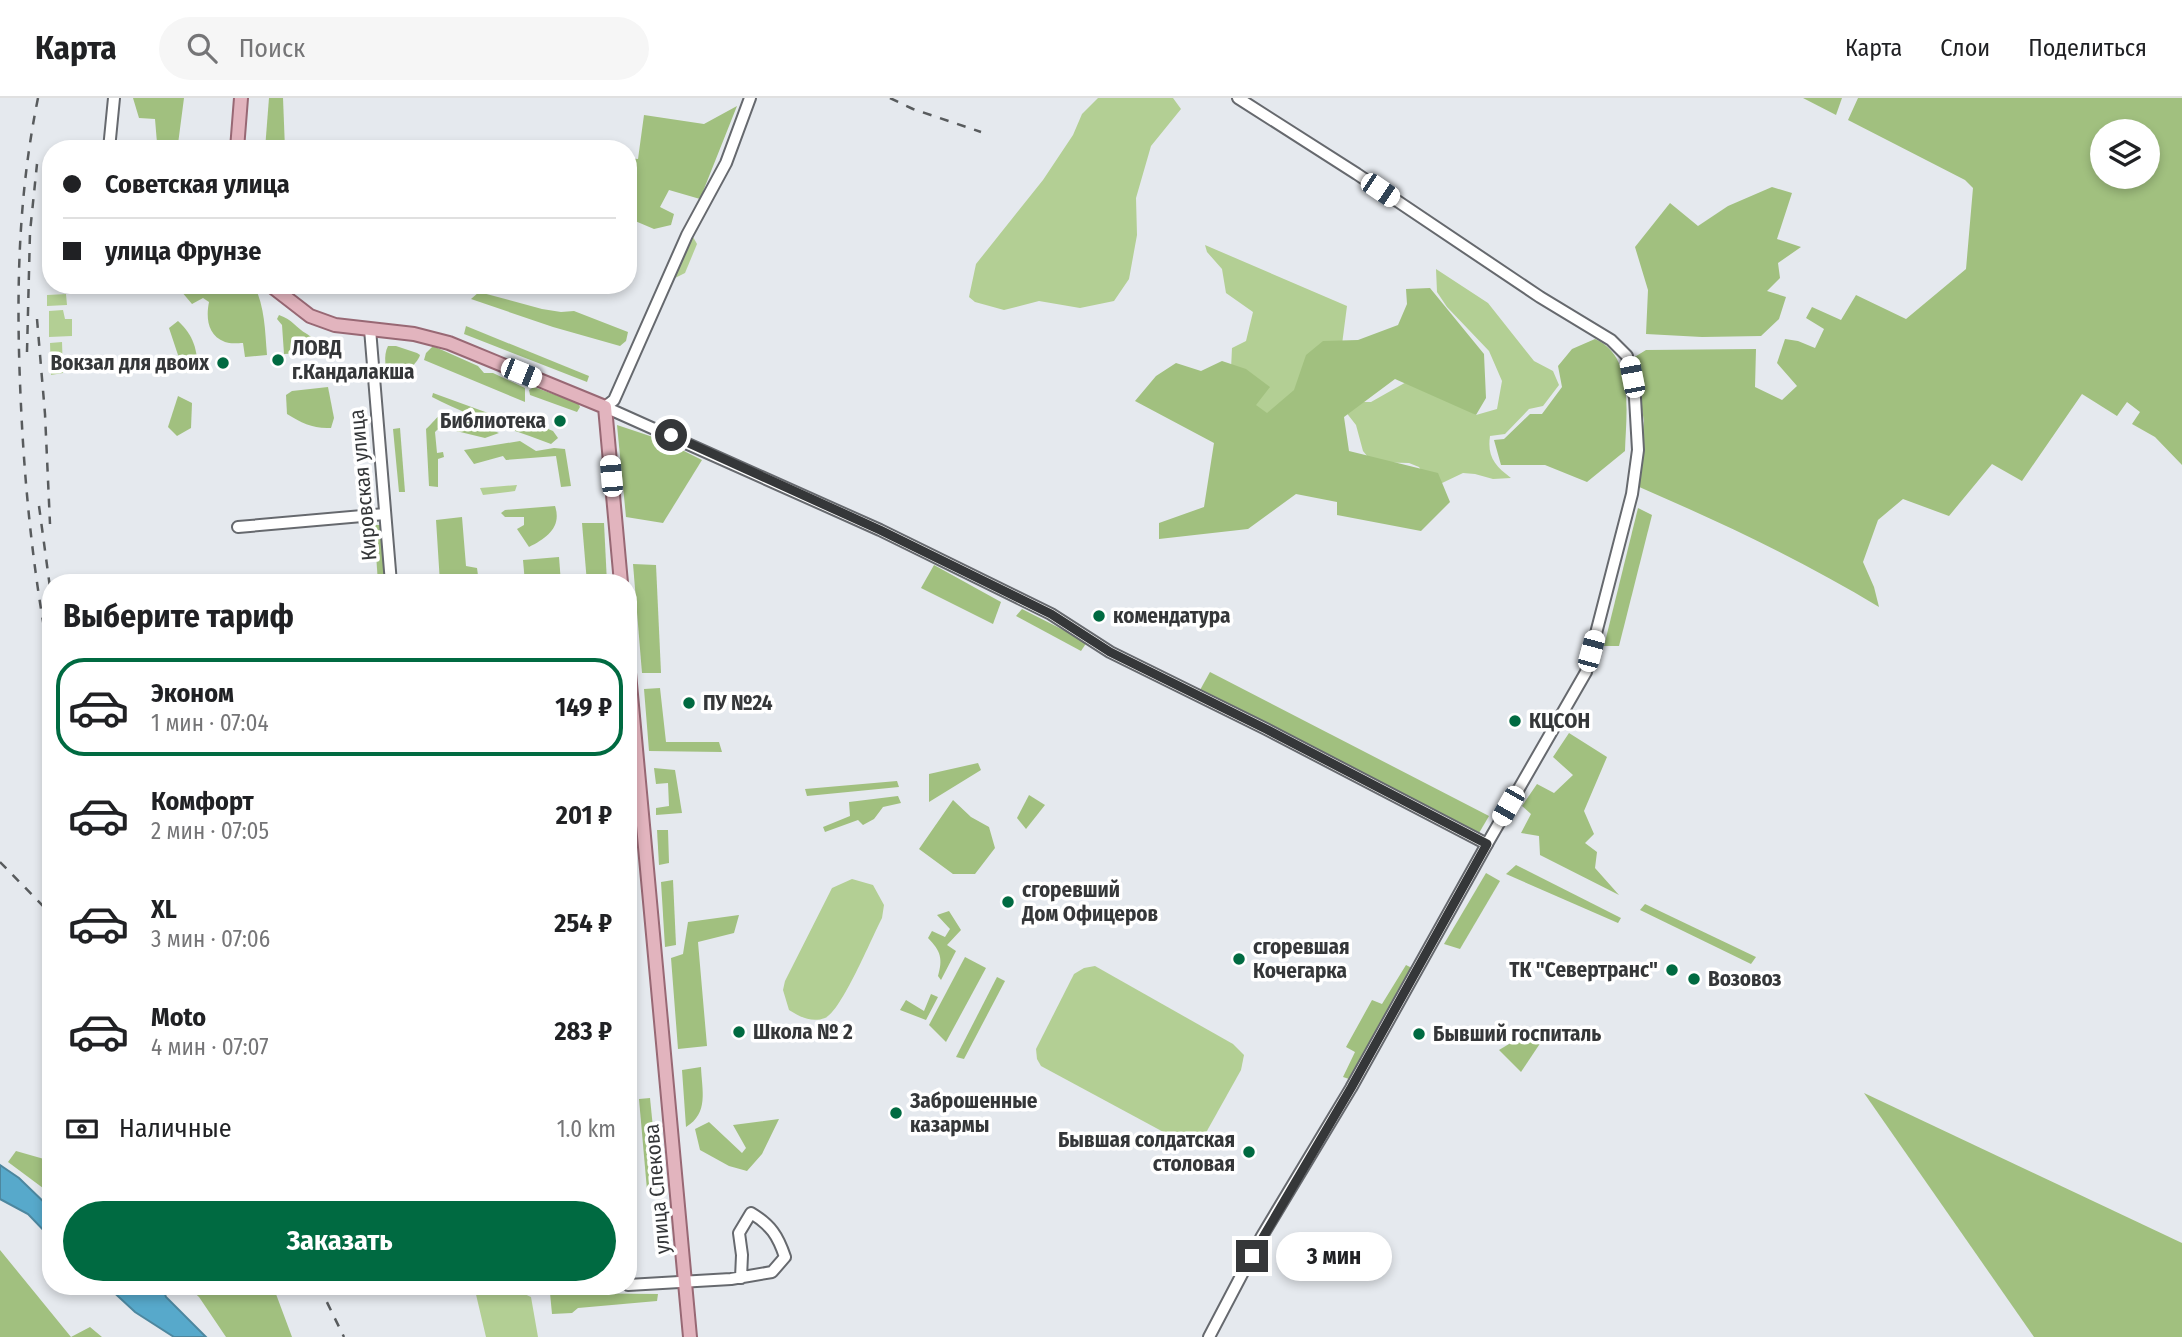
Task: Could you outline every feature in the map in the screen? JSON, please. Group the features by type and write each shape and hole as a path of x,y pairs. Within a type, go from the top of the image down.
{"main road":[{"path":"238,140 241,98"},
{"path":"282,294 310,316 335,325 415,334 449,344 605,407 620,574"},
{"name":"улица Спекова","path":"637,828 690,1337"}],"street":[{"path":"110,140 114,98"},
{"path":"750,98 726,163 672,266 614,400 605,407 880,530 1051,614 1110,652 1487,844"},
{"path":"1209,1337 1262,1236 1351,1088 1586,672 1632,494 1638,450 1635,398 1628,356 1611,340 1540,297 1238,98"},
{"name":"Кировская улица","path":"370,329 390,574"},
{"path":"238,527 385,513"},
{"path":"637,1284 741,1278 772,1272 785,1257 779,1239 765,1222 751,1213 739,1233 741,1278"}],"green space":[{"path":"133,98 184,98 179,140 157,140 155,119 139,118"},
{"path":"269,98 283,98 285,140 266,140"},
{"path":"1098,98 1173,98 1181,109 1151,146 1136,198 1137,235 1129,279 1114,301 1080,308 1039,301 1004,310 975,302 969,297 976,264 1043,180 1073,135 1082,114"},
{"path":"1803,98 1842,98 1836,115"},
{"path":"1858,98 2182,98 2182,465 2155,437 2132,424 2140,412 2127,402 2117,416 2082,394 2022,481 1992,464 1949,516 1903,499 1878,520 1863,562 1879,607 1760,542 1637,486 1644,421 1633,358 1646,350 1756,349 1755,387 1782,400 1797,386 1777,363 1785,339 1815,348 1824,329 1806,318 1812,307 1841,320 1856,295 1906,319 1966,269 1973,188 1965,180 1848,120"},
{"path":"737,106 700,199 669,190 660,207 674,214 671,225 654,229 637,222 637,159 644,115 704,124"},
{"path":"1772,187 1792,193 1777,239 1801,247 1778,263 1780,278 1767,291 1786,297 1779,319 1761,336 1646,334 1648,290 1635,247 1670,203 1698,226 1728,206"},
{"path":"693,237 697,244 685,273 673,279"},
{"path":"1205,245 1347,306 1341,352 1289,415 1250,413 1231,369 1232,348 1246,341 1253,312 1226,293 1222,269 1207,252"},
{"path":"1436,269 1488,303 1534,361 1553,371 1559,385 1543,406 1529,409 1505,434 1490,436 1493,460 1511,478 1493,479 1463,473 1432,486 1419,467 1409,463 1372,462 1363,451 1356,425 1338,402 1371,402 1417,376 1476,415 1497,409 1502,381 1489,351 1447,307 1437,292"},
{"path":"1430,288 1484,354 1486,398 1476,415 1395,379 1344,417 1349,451 1438,473 1450,502 1421,531 1337,515 1337,502 1296,494 1248,529 1159,539 1159,523 1204,507 1214,443 1135,401 1156,376 1176,363 1201,371 1222,361 1246,369 1270,387 1256,405 1267,413 1294,390 1306,355 1323,341 1358,340 1398,325 1407,304 1406,289"},
{"path":"66,294 67,305 47,306 47,295"},
{"path":"184,294 258,294 267,355 245,357 243,343 225,342 214,335 209,325 209,302 203,298 192,304"},
{"path":"477,294 486,294 542,309 574,311 628,332 626,341 620,346 471,299"},
{"path":"63,310 65,319 72,319 72,336 49,337 49,311"},
{"path":"279,315 336,351 284,354 282,325 277,319"},
{"path":"178,321 194,343 198,371 184,373 169,328"},
{"path":"466,326 589,376 587,382 464,334"},
{"path":"1595,339 1608,347 1622,372 1626,404 1625,451 1587,482 1545,465 1501,465 1494,440 1504,439 1530,414 1542,414 1562,387 1558,366 1572,349"},
{"path":"62,342 63,373 51,375 50,343"},
{"path":"388,346 396,346 420,355 408,370 391,379 385,363"},
{"path":"433,346 478,366 484,373 493,373 525,388 525,402 424,360 426,353"},
{"path":"328,387 334,418 331,428 308,425 287,414 286,395 292,391"},
{"path":"534,387 578,403 580,407 577,412 530,395 529,390"},
{"path":"433,393 521,425 541,426 553,431 558,438 551,444 506,428 446,404 432,397"},
{"path":"178,396 192,403 191,428 177,436 168,427"},
{"path":"444,412 499,433 485,438 452,430 449,425 441,426 435,432 437,453 443,452 444,457 438,459 438,487 429,486 426,429"},
{"path":"617,425 662,440 702,460 663,523 626,517"},
{"path":"400,428 405,492 399,492 393,429"},
{"path":"520,441 536,451 565,449 571,486 561,487 556,456 506,460 503,456 474,464 464,450"},
{"path":"517,485 515,491 483,495 480,488"},
{"path":"555,506 555,526 542,540 529,547 517,529 524,525 524,517 505,517 501,513 505,510"},
{"path":"1638,508 1652,515 1619,646 1604,646"},
{"path":"462,517 466,566 477,568 478,574 439,574 436,520"},
{"path":"582,523 604,523 607,574 586,574"},
{"path":"374,525 381,525 384,574 377,574"},
{"path":"559,557 560,574 524,574 523,560"},
{"path":"633,564 656,565 661,673 642,673 637,574 634,574"},
{"path":"934,565 1001,602 993,624 921,588"},
{"path":"1022,609 1087,642 1081,651 1016,616"},
{"path":"1210,672 1489,816 1479,833 1200,690"},
{"path":"660,688 666,742 719,742 722,752 649,751 644,689"},
{"path":"1569,733 1607,757 1584,811 1594,834 1585,843 1597,852 1595,868 1619,895 1540,855 1539,836 1521,833 1531,814 1522,806 1537,784 1554,793 1573,775 1553,757"},
{"path":"978,763 981,770 929,802 929,774"},
{"path":"654,768 675,770 682,813 656,815 656,808 669,806 668,783 656,784"},
{"path":"897,781 899,787 807,796 805,789"},
{"path":"1029,795 1045,805 1026,829 1017,818"},
{"path":"898,796 901,803 883,807 874,819 863,825 858,820 825,832 823,827 850,816 849,802"},
{"path":"953,800 971,817 989,827 995,848 975,874 953,874 919,849"},
{"path":"657,830 668,830 669,863 659,865"},
{"path":"1516,865 1621,918 1618,923 1506,874"},
{"path":"1486,873 1500,881 1460,949 1444,944"},
{"path":"852,879 873,885 884,905 882,918 832,1013 815,1020 797,1015 789,1010 783,990 785,981 832,888"},
{"path":"673,880 676,945 665,947 661,882"},
{"path":"1645,904 1756,957 1751,964 1640,910"},
{"path":"949,911 961,930 947,945 956,951 941,980 938,976 940,956 928,938 932,931 945,937 950,929 937,915"},
{"path":"739,915 734,933 698,942 707,1046 678,1049 671,958 683,954 688,922"},
{"path":"965,957 986,968 946,1042 929,1025"},
{"path":"1406,965 1412,968 1349,1079 1343,1077 1355,1052 1346,1047 1372,1000 1382,1004"},
{"path":"1095,966 1233,1044 1244,1055 1241,1070 1203,1138 1182,1142 1041,1066 1036,1049 1074,974"},
{"path":"997,977 1005,981 964,1059 956,1057"},
{"path":"931,994 938,997 926,1020 900,1010 906,1000 924,1011"},
{"path":"1539,1026 1547,1033 1521,1072 1499,1050"},
{"path":"701,1067 701,1108 686,1127 682,1070"},
{"path":"1864,1093 2182,1243 2182,1337 2034,1337"},
{"path":"650,1098 659,1188 647,1190 639,1099"},
{"path":"779,1119 762,1154 747,1171 729,1166 700,1150 695,1129 709,1122 742,1153 746,1148 733,1125"},
{"path":"16,1151 42,1158 42,1187 8,1162"},
{"path":"0,1250 71,1337 0,1337"},
{"path":"658,1294 657,1301 578,1308 572,1313 552,1314 550,1295"},
{"path":"197,1295 276,1295 292,1337 226,1337"},
{"path":"476,1295 531,1297 538,1337 486,1337"},
{"path":"90,1327 102,1337 71,1337"}],"water":[{"path":"0,1165 19,1178 42,1200 42,1229 28,1214 0,1199"},
{"path":"117,1295 165,1295 206,1337 174,1337 135,1312"}],"railway":[{"path":"38,98 22,213 19,367 31,536 42,613"},
{"path":"890,98 913,109 981,132"},
{"path":"27,352 30,232 37,164"},
{"path":"37,319 50,524"},
{"path":"39,506 48,574"},
{"path":"0,862 42,905"},
{"path":"323,1295 344,1337"}],"place":[{"name":"ЛОВД г.Кандалакша","path":"278,360"},
{"name":"Вокзал для двоих","path":"223,363"},
{"name":"Библиотека","path":"560,421"},
{"name":"комендатура","path":"1099,616"},
{"name":"ПУ №24","path":"689,703"},
{"name":"КЦСОН","path":"1515,721"},
{"name":"сгоревший Дом Офицеров","path":"1008,902"},
{"name":"сгоревшая Кочегарка","path":"1239,959"},
{"name":"ТК \"Севертранс\"","path":"1672,970"},
{"name":"Возовоз","path":"1694,979"},
{"name":"Школа № 2","path":"739,1032"},
{"name":"Бывший госпиталь","path":"1419,1034"},
{"name":"Заброшенные казармы","path":"896,1113"},
{"name":"Бывшая солдатская столовая","path":"1249,1152"}],"route":[{"path":"671,435 880,530 1051,614 1110,652 1266,729 1487,844 1351,1088 1252,1256"}]}
